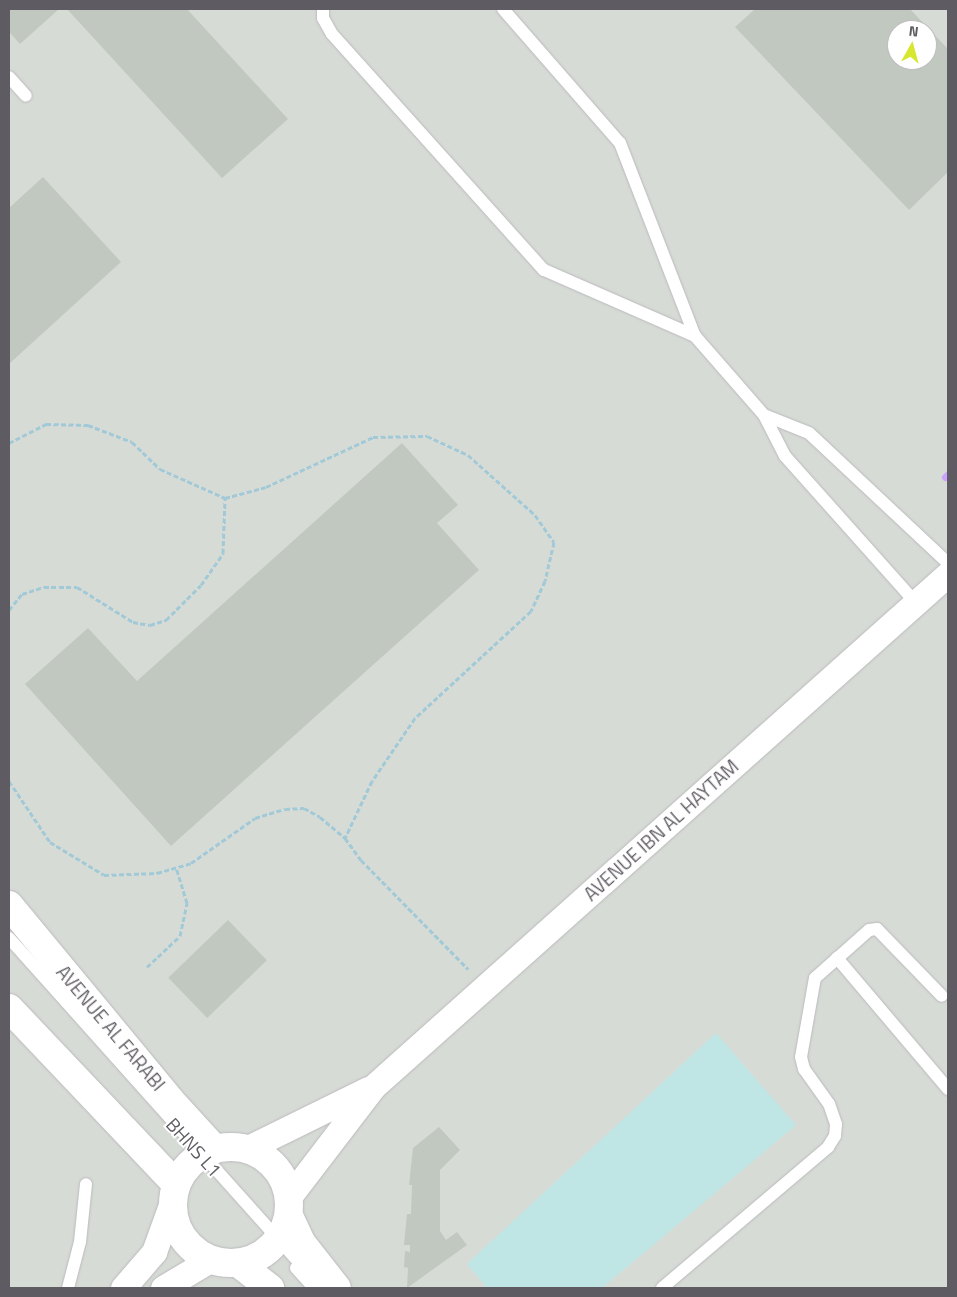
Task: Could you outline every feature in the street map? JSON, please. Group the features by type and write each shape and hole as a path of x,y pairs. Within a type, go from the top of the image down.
{"street":[{"name":"AVENUE IBN AL HAYTAM","path":"283,1224 373,1087 948,574"},
{"name":"AVENUE AL FARABI","path":"9,906 171,1101 204,1154"},
{"path":"9,1008 174,1193 174,1220 181,1237 194,1250 210,1260 238,1263 264,1254 283,1224"},
{"name":"AVENUE IBN AL HAYTAM","path":"246,1149 373,1087"},
{"path":"123,1288 154,1252 174,1193 185,1168 204,1154 246,1149 267,1159 276,1168 283,1224 301,1242 337,1288"},
{"path":"163,1288 210,1260"},
{"path":"238,1263 270,1288"}],"lane":[{"path":"323,9 323,18 332,34 544,270 695,336"},
{"path":"502,9 620,143 695,336 764,415 785,456 916,603"},
{"path":"9,77 26,96"},
{"path":"764,415 809,433 948,562"},
{"path":"662,1288 828,1147 835,1136 836,1124 829,1104 804,1069 801,1057 815,978 869,930 877,929 942,996"},
{"name":"BHNS L1","path":"9,938 204,1154"},
{"name":"BHNS L1","path":"9,948 204,1154 283,1224 321,1288"},
{"path":"837,958 948,1089"},
{"path":"68,1288 80,1242 86,1184"},
{"name":"BHNS L1","path":"283,1224 314,1288"}],"path":[{"path":"9,443 46,424 88,425 132,442 160,469 225,498 266,487 374,437 426,436 468,456 535,515 554,542 545,581 531,612 415,718 372,781 345,838"},
{"path":"9,610 22,594 44,587 77,587 133,622 150,625 166,620 201,585 223,553 225,498"},
{"path":"9,781 50,842 104,875 158,873 191,863 256,818 285,808 304,808 320,817 345,838 360,860 485,986"},
{"path":"147,967 180,936 187,903 176,868"}],"shaded area":[{"path":"9,9 948,9 948,1288 9,1288"},
{"path":"716,1033 796,1125 602,1288 487,1288 467,1264"}],"building":[{"path":"9,9 59,9 20,44 9,32"},
{"path":"67,9 187,9 288,119 222,178"},
{"path":"755,9 910,9 920,20 887,20 887,70 937,70 937,37 948,49 948,172 909,210 735,27"},
{"path":"43,177 121,262 9,364 9,208"},
{"path":"402,443 458,505 437,523 479,570 171,846 25,684 88,628 137,681"},
{"path":"228,920 267,960 207,1018 168,978"},
{"path":"439,1127 460,1150 440,1170 440,1231 446,1240 457,1232 467,1245 407,1288 408,1268 404,1267 405,1251 410,1252 410,1245 404,1245 407,1214 411,1214 412,1185 409,1185 413,1148"}],"waterway":[{"path":"945,477 948,474"}]}
